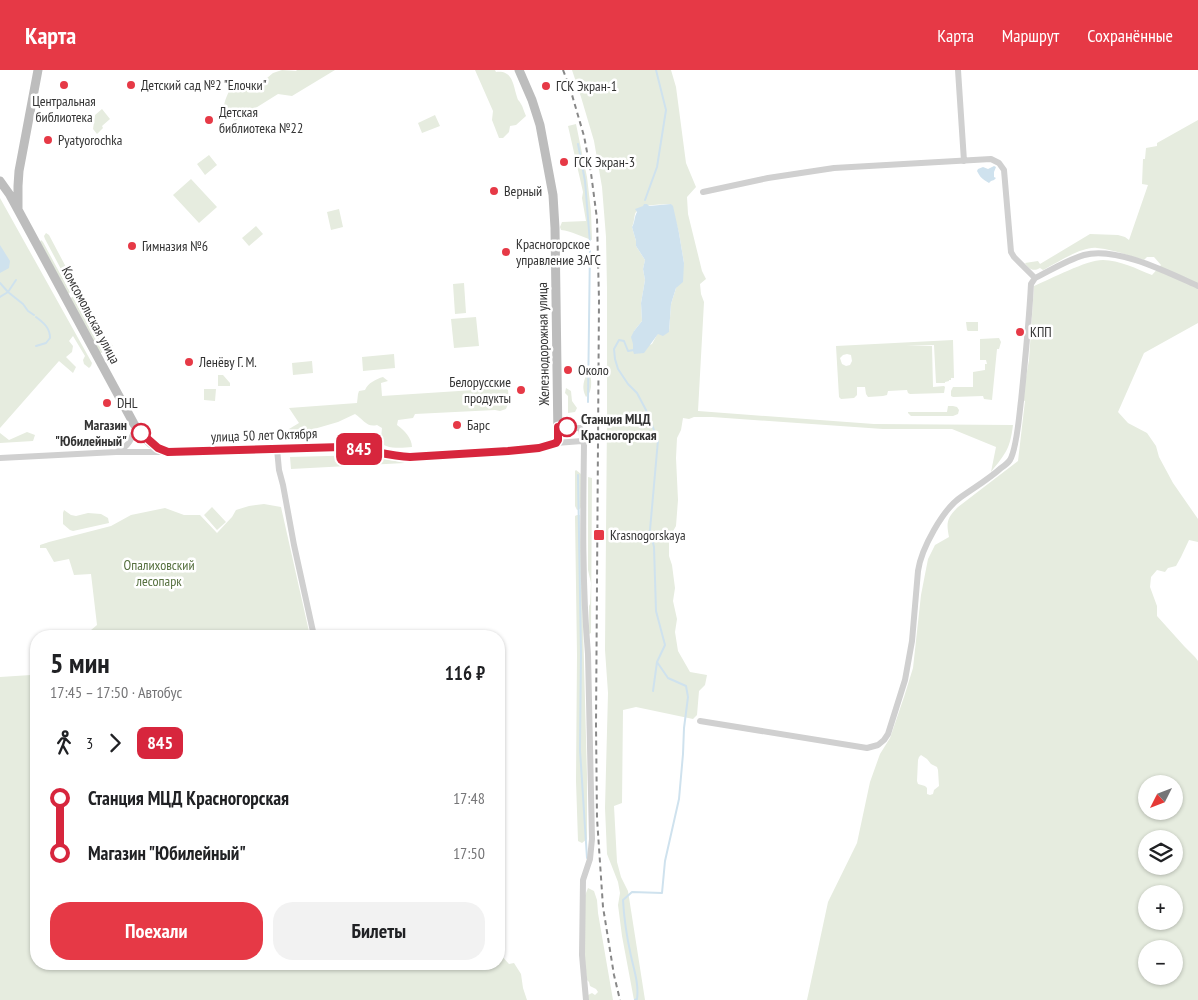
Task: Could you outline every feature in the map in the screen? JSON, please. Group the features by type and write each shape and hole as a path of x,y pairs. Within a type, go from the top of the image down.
{"street":[{"path":"18,210 19,175 38,70"},
{"name":"Железнодорожная улица","path":"519,70 538,118 554,202 558,427 558,440 556,443"},
{"path":"958,70 964,161"},
{"path":"703,192 768,178 834,168 996,160 1002,166 1004,174 1012,252 1014,257 1035,278"},
{"path":"0,181 10,183 19,175"},
{"name":"Комсомольская улица","path":"0,181 18,210 136,427 155,446 168,452"},
{"path":"700,721 867,748 884,740 888,734 909,662 919,562 922,554 934,530 950,506 994,474 1009,461 1012,454 1018,421 1031,284 1035,278 1083,256 1106,253 1146,264 1198,286"},
{"path":"116,452 122,450 127,445 136,427"},
{"path":"558,427 580,428 584,444 584,562 592,839 590,859 583,880 582,955 586,1000"},
{"path":"556,443 582,442"},
{"name":"улица 50 лет Октября","path":"0,458 116,452 323,447 354,448 410,457 508,451 539,448 556,443"},
{"path":"277,449 279,470 313,630"}],"green space":[{"path":"282,70 335,70 292,96 278,94 235,121 228,114 224,104 229,91 234,89 239,92 249,86 261,83 273,73"},
{"path":"475,70 495,70 496,72 506,73 513,83 517,98 526,116 516,125 510,126 509,132 503,138 499,138 492,120 493,111"},
{"path":"572,70 671,70 676,87 686,163 696,187 687,197 688,214 702,271 706,279 700,284 704,302 698,411 874,424 1013,425 1006,450 991,472 996,447 952,429 883,429 712,417 683,418 681,430 677,438 678,500 676,526 669,543 669,556 675,588 673,601 677,619 675,632 678,651 690,672 707,675 705,685 699,691 697,715 693,719 636,707 623,710 622,803 614,806 617,862 621,877 628,891 645,1000 634,1000 622,936 618,905 620,893 618,882 607,854 605,808 608,693 605,650 606,237 602,187 594,141","holes":["671,204 679,233 684,263 671,304 669,332 658,333 652,344 633,351 634,331 642,321 641,303 645,280 643,269 645,260 636,246 632,227 635,214 646,206"]},
{"path":"102,109 110,119 97,134 93,129 95,115"},
{"path":"435,115 440,126 422,133 418,123"},
{"path":"1198,120 1198,323 1144,353 1118,412 1128,423 1147,433 1156,446 1159,457 1173,483 1198,519 1198,542 1189,540 1176,566 1168,568 1165,572 1157,570 1151,577 1150,587 1157,606 1157,616 1198,661 1198,1000 807,1000 828,902 857,843 870,782 880,754 890,738 913,668 921,595 928,559 935,545 949,537 948,520 954,511 1018,461 1025,401 1022,400 1029,360 1034,286 1078,266 1096,261 1103,260 1128,265 1152,275 1161,265 1154,257 1147,257 1144,260 1097,248 1077,252 1043,270 1040,268 1031,269 1025,263 1038,261 1040,264 1090,234 1118,235 1129,240 1148,185 1142,184 1143,159 1145,159 1146,148 1157,146 1157,143","holes":["921,755 937,767 938,770 939,786 930,795 927,794 927,788 918,784 917,781 918,760"]},
{"path":"576,124 587,177 592,240 561,230 560,227 562,222 586,221 582,198 583,192 568,126"},
{"path":"209,155 217,165 205,175 197,164"},
{"path":"191,179 217,207 199,223 173,195"},
{"path":"0,198 92,363 89,368 84,364 85,356 73,336 69,341 73,346 72,352 66,357 76,367 73,373 59,361 0,428"},
{"path":"339,209 343,227 331,230 327,212"},
{"path":"256,226 263,234 249,246 242,238"},
{"path":"46,233 49,235 76,286 74,288 71,288 45,239"},
{"path":"41,240 70,292 68,294 40,242"},
{"path":"464,283 466,313 455,314 453,284"},
{"path":"80,292 103,333 113,346 104,350 76,297"},
{"path":"73,297 103,352 99,354 70,298"},
{"path":"476,317 479,346 454,348 451,319"},
{"path":"966,322 978,322 978,331 968,331"},
{"path":"999,338 1001,342 999,349 997,349 992,400 984,399 983,396 951,396 953,387 973,387 973,372 985,370 986,360 980,360 980,339"},
{"path":"953,340 954,378 945,383 936,383 934,345 906,346 932,346 933,387 944,386 944,393 910,394 907,390 888,391 887,395 868,397 865,387 857,387 857,395 854,398 841,399 839,397 836,346","holes":["843,355 851,355 852,361 850,365 842,364 840,358"]},
{"path":"394,354 395,368 363,371 362,357"},
{"path":"312,361 313,373 293,375 292,363"},
{"path":"587,372 590,374 591,383 586,397 583,387"},
{"path":"218,375 223,375 230,383 230,386 218,386"},
{"path":"383,377 388,381 381,383 382,396 505,388 508,390 509,401 506,409 500,411 415,414 413,418 398,420 397,425 407,434 411,440 412,447 393,448 380,443 378,439 381,438 382,428 377,425 368,424 355,414 338,422 290,436 287,435 289,429 299,423 289,408 357,403 359,391 365,390 372,382"},
{"path":"566,388 571,391 572,401 577,408 575,412 568,413"},
{"path":"204,389 216,389 215,401 204,400"},
{"path":"948,406 957,407 959,410 958,414 953,416 911,416 908,413 947,412"},
{"path":"27,432 35,435 33,441 0,443 0,433 9,440"},
{"path":"365,455 405,463 291,469 290,457"},
{"path":"576,470 581,474 581,507 577,510 575,506"},
{"path":"588,477 592,478 591,633 589,634 591,583 588,570"},
{"name":"Опалиховский лесопарк","path":"264,504 281,507 309,630 91,630 97,625 91,574 74,575 69,559 54,562 46,548 40,548 40,545 49,542 111,526 131,515 165,508 184,515 200,515 217,533 236,510"},
{"path":"212,507 226,522 217,530 204,515"},
{"path":"64,510 76,516 88,513 101,514 108,518 109,523 73,531 63,524"},
{"path":"580,515 587,775 587,839 582,843 578,841 576,781 575,516"},
{"path":"30,675 30,970 505,970 505,960 509,964 514,963 521,974 527,1000 0,1000 0,677"},
{"path":"588,888 594,891 597,900 613,1000 588,1000 588,995 592,993 595,995 598,992 590,986 587,980 585,963 584,898"}],"water":[{"path":"983,167 988,169 996,167 994,177 996,178 989,183 977,171"},
{"path":"644,204 649,206 671,204 673,206 684,263 683,282 676,288 671,304 669,332 663,336 658,334 644,353 634,354 631,337 642,321 641,303 645,280 643,269 645,260 636,246 632,227 637,212 635,209"},
{"path":"0,245 10,261 9,268 0,273"}],"waterway":[{"path":"645,200 657,167 666,110 656,70"},
{"path":"578,144 585,181 590,243"},
{"path":"588,402 590,246"},
{"path":"0,297 8,292 16,280"},
{"path":"0,283 34,315"},
{"path":"36,317 46,326 50,338 46,343 36,346"},
{"path":"634,350 628,351 624,341 619,340 614,349 618,369 637,393 658,440 650,530 654,547 656,611 665,645 657,662 653,691"},
{"path":"578,475 581,653 580,750 587,858"},
{"path":"635,1000 637,999 637,982 627,935 623,900 632,892 662,893 665,861 679,799 688,697 686,686 668,678 657,662"}],"railway":[{"path":"563,70 584,136 597,219 599,300 597,818 603,907 620,1000"}],"bus line":[{"name":"845","path":"141,433 158,448 168,452 342,447 410,457 539,448 558,442 558,427 567,427"}],"place":[{"name":"Центральная библиотека","path":"64,85"},
{"name":"Детский сад №2 \"Елочки\"","path":"131,85"},
{"name":"ГСК Экран-1","path":"546,86"},
{"name":"Детская библиотека №22","path":"209,120"},
{"name":"Pyatyorochka","path":"48,140"},
{"name":"ГСК Экран-3","path":"564,162"},
{"name":"Верный","path":"494,191"},
{"name":"Гимназия №6","path":"132,246"},
{"name":"Красногорское управление ЗАГС","path":"506,252"},
{"name":"КПП","path":"1020,332"},
{"name":"Ленёву Г. М.","path":"189,362"},
{"name":"Около","path":"568,370"},
{"name":"Белорусские продукты","path":"521,390"},
{"name":"DHL","path":"107,403"},
{"name":"Барс","path":"457,425"},
{"name":"Станция МЦД Красногорская","path":"567,427"},
{"name":"Магазин \"Юбилейный\"","path":"141,433"},
{"name":"Krasnogorskaya","path":"599,535"}]}
